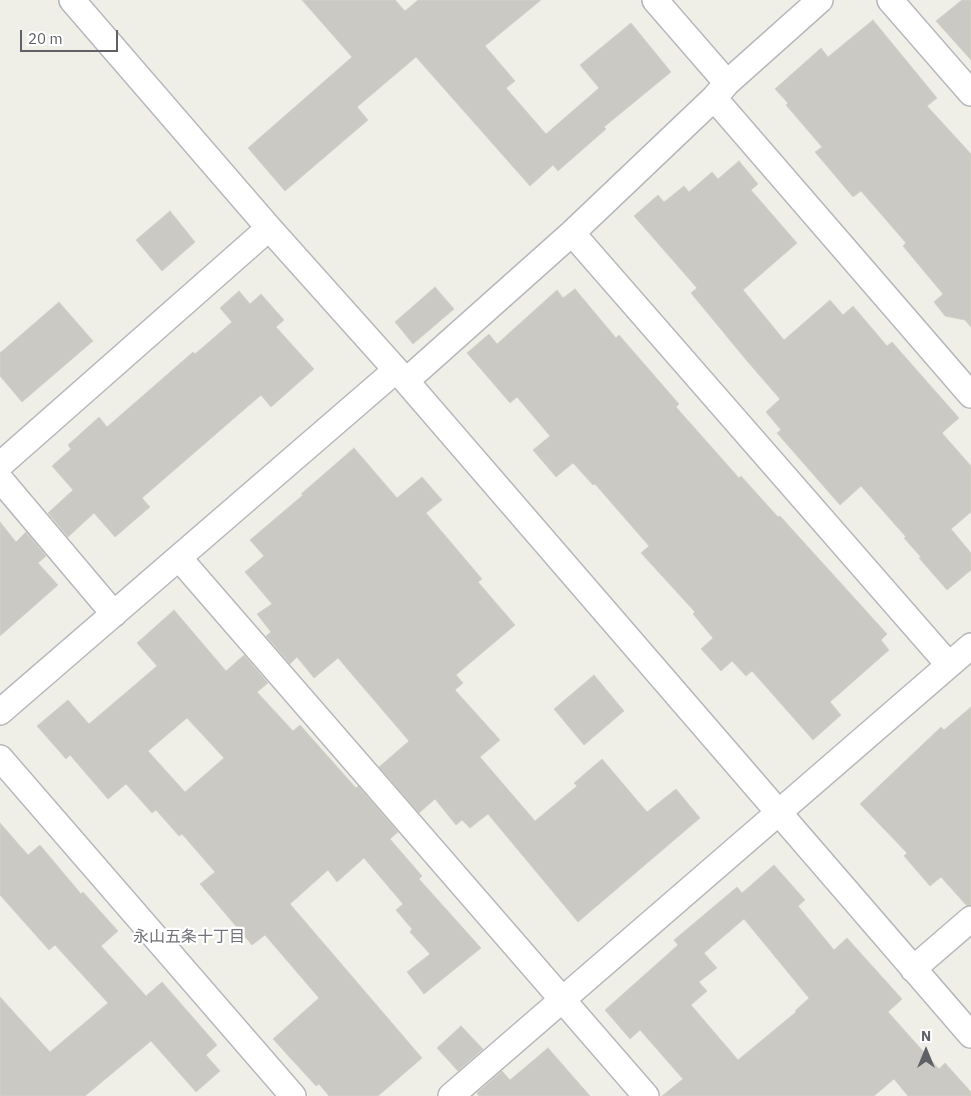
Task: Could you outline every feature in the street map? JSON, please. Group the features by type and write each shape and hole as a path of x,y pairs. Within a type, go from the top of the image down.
{"street":[{"path":"72,0 269,228 401,376 971,1035"},
{"path":"655,0 721,90 971,394"},
{"path":"0,712 179,558 572,233 721,90 820,0"},
{"path":"890,0 971,93"},
{"path":"0,464 269,228"},
{"path":"572,233 949,665"},
{"path":"0,479 114,614"},
{"path":"179,558 646,1096"},
{"path":"451,1096 971,646"},
{"path":"0,758 293,1096"},
{"path":"914,969 971,919"}],"building":[{"path":"302,0 395,0 405,11 418,0 541,0 485,46 515,81 506,88 546,134 599,88 580,65 631,23 671,72 604,127 606,129 558,171 553,165 530,186 416,57 357,107 368,120 285,191 248,148 352,57"},
{"path":"962,0 971,0 971,60 936,21"},
{"path":"873,20 937,98 927,106 971,154 971,327 965,320 945,316 934,302 943,294 903,246 906,243 861,191 853,197 815,152 822,147 786,105 788,103 775,89 821,48 828,57"},
{"path":"739,161 758,184 751,190 797,243 743,290 784,340 830,300 843,315 853,306 887,346 892,342 959,418 942,433 971,466 971,512 951,529 971,553 971,570 947,590 919,558 921,557 904,538 906,537 861,486 840,505 777,433 781,430 766,412 780,399 691,293 697,288 634,216 658,195 664,202 684,186 689,192 712,172 718,179"},
{"path":"170,211 195,242 162,271 136,240"},
{"path":"435,287 454,309 413,344 395,322"},
{"path":"575,289 616,338 619,335 679,404 676,407 739,478 741,476 778,517 780,516 887,634 881,640 889,650 830,702 841,715 813,740 752,671 746,676 732,661 721,671 701,649 713,638 693,614 695,612 641,553 649,546 595,484 593,485 573,463 556,477 533,450 550,436 517,397 510,403 467,353 489,334 497,344 557,290 563,298"},
{"path":"239,291 250,304 261,294 284,320 276,327 314,369 271,407 261,395 142,498 150,507 115,537 94,513 68,537 48,513 73,490 52,466 71,449 68,445 99,417 107,427 193,352 195,354 232,322 220,308"},
{"path":"59,302 93,341 22,402 0,376 0,353"},
{"path":"354,448 397,498 422,477 442,500 426,513 482,579 478,582 515,625 456,675 463,683 455,690 500,740 480,757 535,821 577,786 574,783 602,759 647,812 676,789 700,818 578,922 488,814 470,828 462,820 456,825 435,799 419,813 379,767 409,741 338,658 314,678 297,657 290,664 266,636 271,632 257,614 272,604 245,572 264,556 250,540"},
{"path":"0,522 16,542 26,532 46,556 38,563 58,585 0,636"},
{"path":"174,610 226,671 244,655 268,683 257,692 293,731 300,725 356,788 358,786 398,832 390,839 422,876 419,879 481,948 424,994 407,972 430,954 410,932 412,929 396,910 403,904 364,858 337,882 328,870 290,904 422,1058 378,1096 329,1096 319,1084 316,1086 273,1039 319,998 265,935 252,945 200,884 215,872 182,834 179,836 156,810 152,813 126,784 108,799 70,755 66,759 37,726 68,700 89,724 157,666 137,643","holes":["187,718 224,758 185,792 148,751"]},
{"path":"594,675 624,711 584,745 554,709"},
{"path":"971,707 971,905 967,906 941,877 930,886 904,856 907,853 860,804 941,727 944,730"},
{"path":"0,823 28,855 40,845 81,894 83,892 118,931 101,946 146,996 162,982 217,1045 206,1055 220,1071 196,1092 151,1041 85,1096 0,1096 0,997 50,1052 108,1003 55,945 49,950 0,895"},
{"path":"774,865 805,900 798,906 834,950 847,938 902,999 888,1012 939,1069 945,1063 971,1092 971,1096 908,1096 894,1079 874,1096 662,1096 683,1079 640,1030 630,1039 605,1010 678,945 674,940 737,887 742,893","holes":["744,919 809,998 796,1012 738,1060 691,1005 707,991 699,982 717,968 704,953"]},
{"path":"461,1026 483,1049 458,1071 437,1048"},
{"path":"548,1048 590,1096 479,1096 477,1093 502,1071 510,1080"}],"district":[{"name":"永山五条十丁目","path":"189,937"}]}
